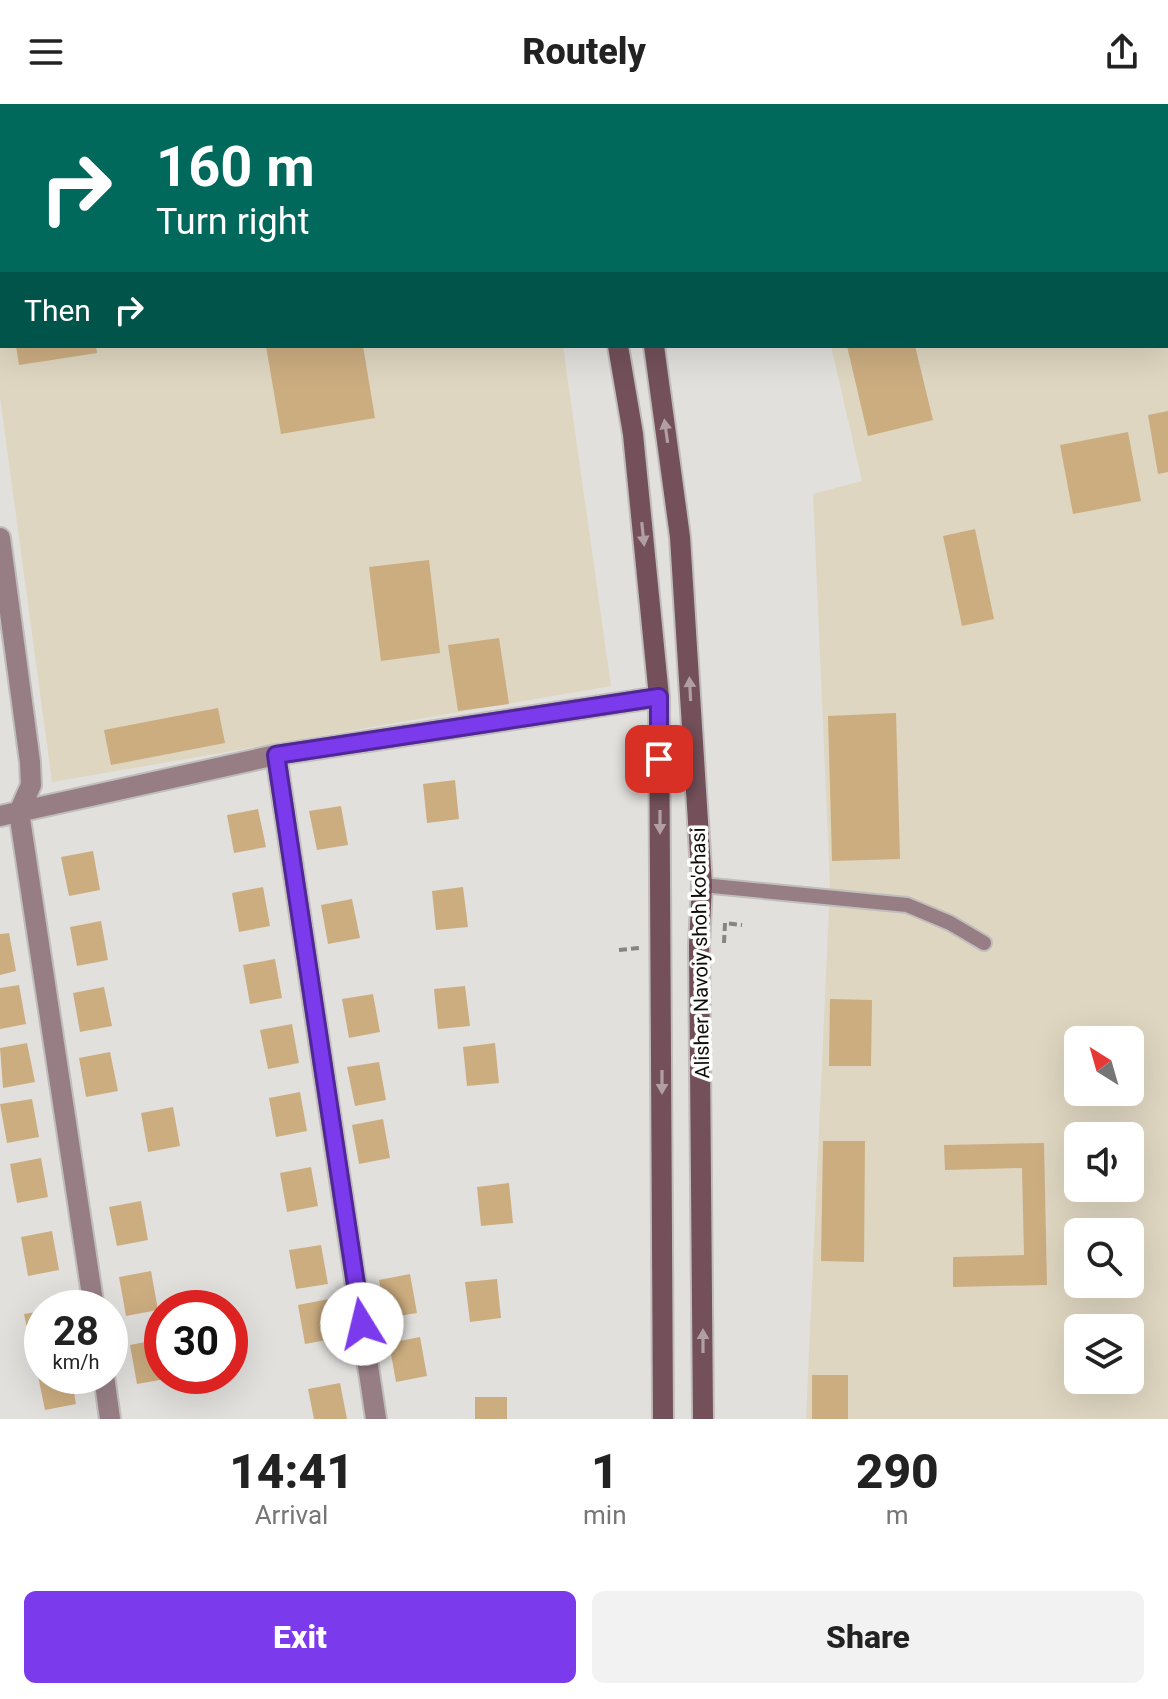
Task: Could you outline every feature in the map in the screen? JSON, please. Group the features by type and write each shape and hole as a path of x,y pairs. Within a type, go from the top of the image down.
{"main road":[{"name":"Alisher Navoiy shoh ko'chasi","path":"618,348 633,434 659,697 663,1419"},
{"name":"Alisher Navoiy shoh ko'chasi","path":"654,348 680,537 702,885 699,945 703,1419"}],"street":[{"path":"0,538 31,785 10,814 91,1290"},
{"path":"10,814 276,755 659,697"},
{"path":"276,755 376,1419"},
{"path":"107,1394 110,1419"}],"lane":[{"path":"702,885 907,905 950,923 984,943"}],"path":[{"path":"724,943 725,923 742,925"},
{"path":"619,950 640,948"}],"shaded area":[{"path":"0,348 563,348 611,686 52,782 0,397"},
{"path":"831,348 1168,348 1168,1419 806,1419 830,885 813,494 862,481"}],"building":[{"path":"16,348 96,348 97,353 19,365"},
{"path":"266,348 363,348 375,418 281,434"},
{"path":"847,348 915,348 933,420 868,436"},
{"path":"1168,411 1168,472 1158,474 1148,415"},
{"path":"1128,432 1141,501 1073,514 1060,445"},
{"path":"975,529 994,619 962,626 943,536"},
{"path":"429,560 440,653 381,661 369,567"},
{"path":"499,638 509,704 458,711 448,645"},
{"path":"218,708 225,743 111,765 104,730"},
{"path":"896,713 900,859 832,861 828,716"},
{"path":"455,780 459,819 427,823 423,784"},
{"path":"341,806 348,845 317,850 309,811"},
{"path":"258,809 266,847 234,853 227,815"},
{"path":"93,851 100,890 69,896 61,857"},
{"path":"263,887 270,926 239,932 232,893"},
{"path":"463,887 468,927 436,930 432,891"},
{"path":"352,899 360,938 328,944 321,905"},
{"path":"101,921 108,960 77,966 70,927"},
{"path":"9,933 16,971 0,975 0,934"},
{"path":"275,959 282,998 250,1004 243,965"},
{"path":"19,985 26,1024 0,1029 0,988"},
{"path":"465,986 470,1026 438,1029 434,989"},
{"path":"104,987 112,1026 80,1032 73,993"},
{"path":"373,994 380,1032 349,1038 342,999"},
{"path":"830,999 872,1000 871,1066 829,1066"},
{"path":"292,1024 299,1063 268,1069 260,1030"},
{"path":"27,1043 35,1082 3,1088 0,1048"},
{"path":"495,1043 499,1083 467,1086 463,1047"},
{"path":"110,1052 118,1091 86,1097 79,1058"},
{"path":"379,1062 386,1100 355,1106 347,1067"},
{"path":"300,1092 307,1131 276,1137 269,1098"},
{"path":"32,1099 39,1137 7,1143 0,1104"},
{"path":"173,1107 180,1146 148,1152 141,1113"},
{"path":"383,1119 390,1158 359,1164 352,1125"},
{"path":"823,1141 865,1141 864,1262 821,1261"},
{"path":"1044,1143 1047,1285 953,1287 953,1257 1024,1255 1022,1168 945,1170 944,1145"},
{"path":"41,1158 48,1197 17,1203 10,1164"},
{"path":"311,1167 318,1206 287,1212 280,1173"},
{"path":"509,1183 513,1223 481,1226 477,1187"},
{"path":"141,1201 148,1240 117,1246 109,1207"},
{"path":"52,1231 59,1270 28,1276 21,1237"},
{"path":"321,1245 328,1284 296,1289 289,1250"},
{"path":"151,1271 154,1290 144,1290 144,1313 128,1316 128,1290 121,1290 119,1277"},
{"path":"410,1274 417,1313 386,1318 379,1280"},
{"path":"497,1279 501,1318 470,1322 465,1282"},
{"path":"329,1299 337,1338 305,1344 298,1305"},
{"path":"420,1337 427,1376 396,1382 389,1343"},
{"path":"144,1342 144,1383 137,1384 130,1345"},
{"path":"812,1375 848,1375 848,1419 812,1419"},
{"path":"340,1383 347,1419 314,1419 308,1389"},
{"path":"42,1394 74,1394 76,1404 45,1410"},
{"path":"475,1397 507,1397 507,1419 475,1419"}],"route":[{"path":"362,1324 276,755 659,697 659,759"}]}
